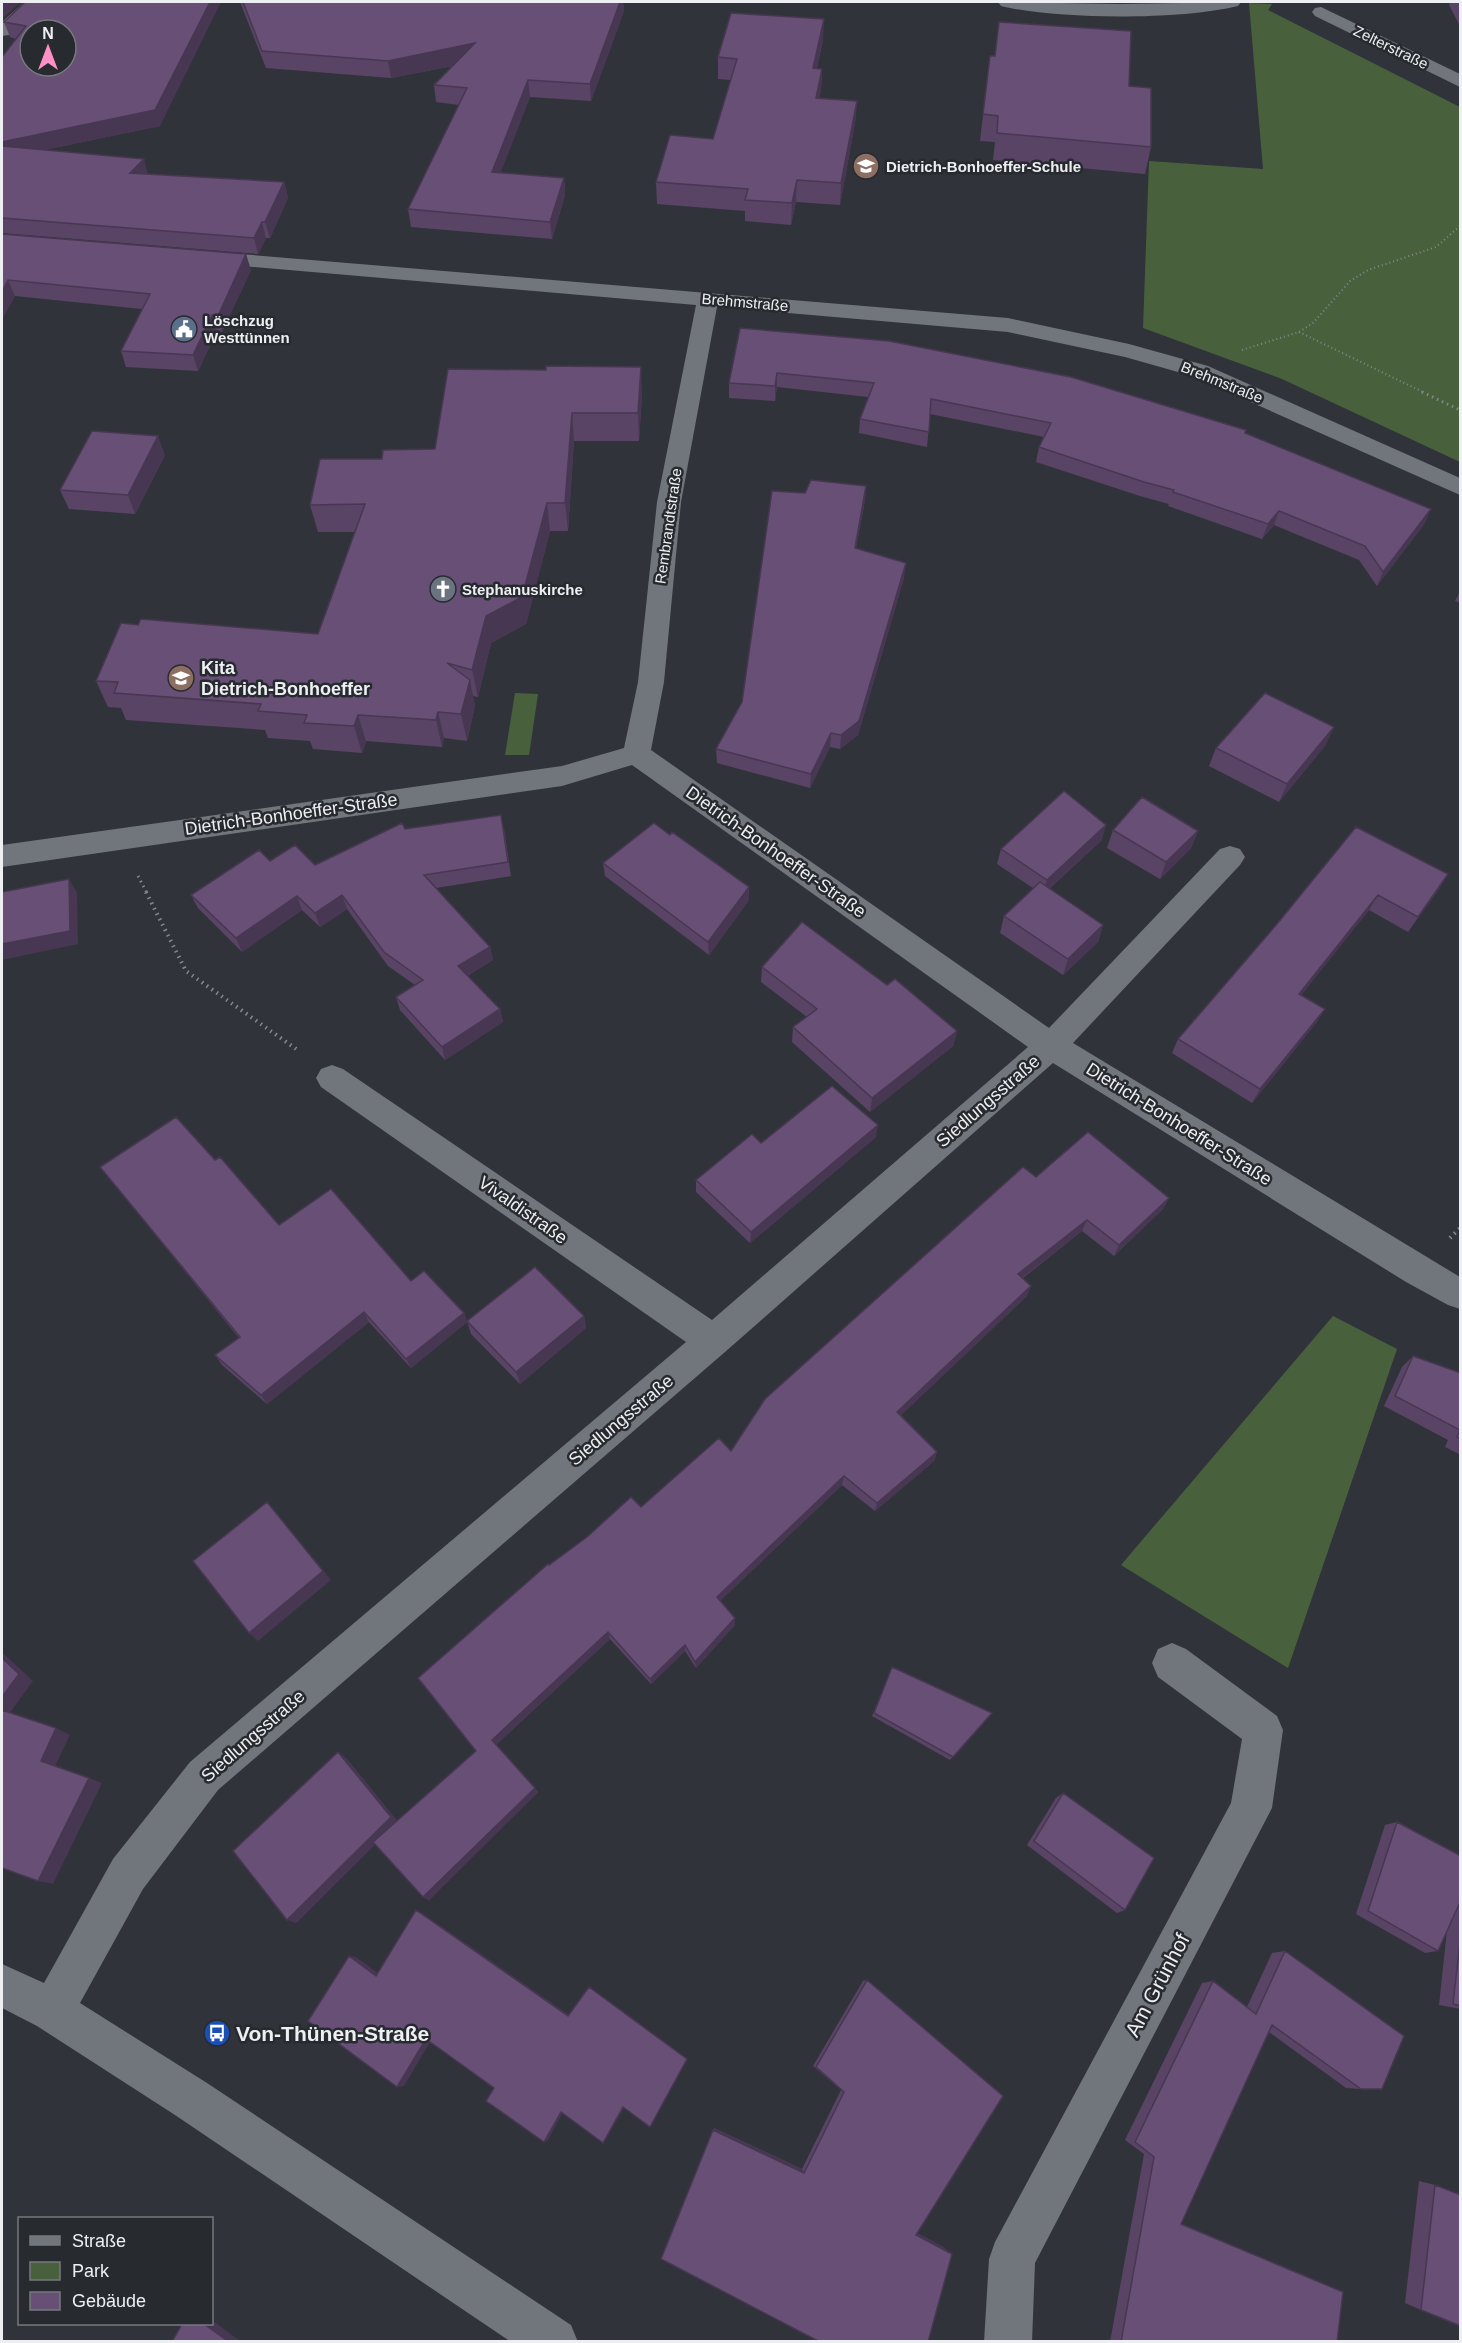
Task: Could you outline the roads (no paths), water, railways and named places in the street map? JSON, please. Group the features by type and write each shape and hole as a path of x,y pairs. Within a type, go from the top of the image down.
{"street":[{"path":"2,31 34,2"},
{"path":"1007,2 1083,10 1181,8 1232,2"},
{"name":"Zelterstraße","path":"1321,12 1461,81"},
{"name":"Brehmstraße","path":"182,255 1008,325 1086,340 1200,371 1461,487"},
{"name":"Rembrandtstraße","path":"636,754 651,682 669,502 708,299"},
{"name":"Dietrich-Bonhoeffer-Straße","path":"2,856 562,776 636,754 1052,1046 1407,1264 1461,1294"},
{"name":"Siedlungsstraße","path":"52,2011 128,1874 204,1776 713,1341 1052,1046 1230,857"},
{"name":"Vivaldistraße","path":"332,1078 713,1341"},
{"name":"Am Grünhof","path":"1008,2342 1012,2259 1251,1808 1263,1730 1172,1663"},
{"path":"2,1985 52,2011 191,2099 554,2342"}],"place":[{"name":"Dietrich-Bonhoeffer-Schule","path":"866,166"},
{"name":"Löschzug Westtünnen","path":"184,329"},
{"name":"Stephanuskirche","path":"443,589"},
{"name":"Kita Dietrich-Bonhoeffer","path":"181,678"},
{"name":"Von-Thünen-Straße","path":"217,2033"}]}
